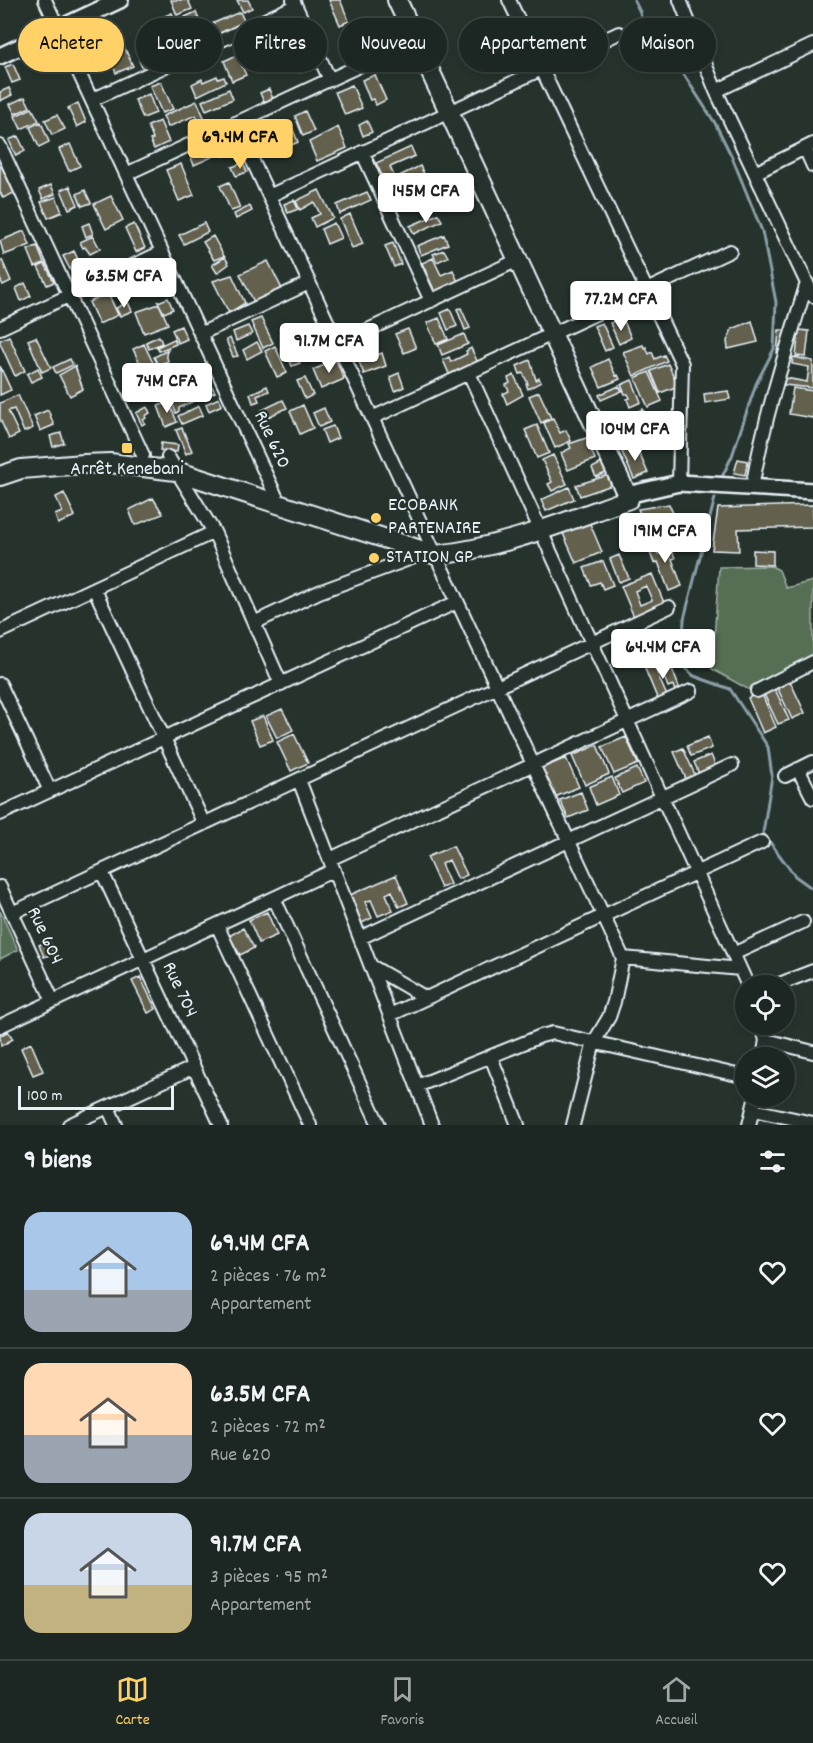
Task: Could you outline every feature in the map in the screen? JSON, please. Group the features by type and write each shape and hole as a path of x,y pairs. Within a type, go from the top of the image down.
{"main road":[{"path":"397,0 405,18"},
{"path":"0,464 53,455 84,453 143,455 432,551 466,540 538,525 627,494 430,72"},
{"path":"0,476 35,467 101,463 172,464"}],"street":[{"name":"Rue 620","path":"45,0 53,18"},
{"path":"82,18 120,0"},
{"path":"509,0 518,18"},
{"path":"680,0 716,91 813,296"},
{"path":"92,100 294,3 330,80"},
{"path":"608,38 619,33"},
{"path":"716,91 813,45"},
{"path":"0,56 18,48"},
{"name":"Rue 620","path":"79,72 277,498"},
{"path":"126,174 347,72"},
{"path":"269,196 536,72"},
{"path":"543,72 682,364 679,483"},
{"path":"235,123 623,958 609,1017 594,1042 573,1125"},
{"path":"0,146 143,455"},
{"path":"755,173 809,146 813,166"},
{"path":"362,152 431,301"},
{"path":"372,418 730,251"},
{"path":"0,328 162,252"},
{"path":"338,344 518,260"},
{"path":"200,334 309,283"},
{"path":"752,488 758,454 778,379 807,283"},
{"path":"469,373 742,975"},
{"path":"172,464 214,532 281,684"},
{"path":"627,494 679,483 813,491 813,485"},
{"path":"0,632 214,532"},
{"path":"254,623 319,592 432,551"},
{"path":"94,588 204,824"},
{"path":"0,814 457,602"},
{"path":"12,913 669,607"},
{"path":"757,691 813,662"},
{"path":"0,684 50,791"},
{"path":"0,1026 274,898 332,865 533,765 691,691"},
{"path":"785,776 813,762"},
{"path":"360,938 732,765"},
{"path":"798,770 813,798"},
{"path":"299,780 432,1125"},
{"path":"390,1015 762,842"},
{"name":"Rue 704","path":"102,872 221,1125"},
{"name":"Rue 604","path":"0,887 53,1001"},
{"path":"274,898 379,1125"},
{"path":"733,954 803,922"},
{"path":"217,925 310,1125"},
{"path":"623,958 740,969"},
{"path":"371,966 426,999"},
{"path":"795,978 813,971"},
{"path":"417,1086 553,1033 735,1074"},
{"path":"764,1035 765,1047"},
{"path":"766,1040 813,1053"},
{"path":"491,1057 518,1125"},
{"path":"69,1125 194,1067"},
{"path":"108,1107 116,1125"},
{"path":"750,1125 754,1107"},
{"path":"753,1110 795,1122 813,1123"}],"green space":[{"path":"771,566 779,570 786,588 813,581 813,659 751,691 712,669 719,567"},
{"path":"0,911 18,950 0,959"}],"building":[{"path":"171,0 188,0 192,9 177,15"},
{"path":"237,0 248,0 252,8 243,12"},
{"path":"329,0 340,0 348,18 339,18 339,23"},
{"path":"196,12 198,18 185,18"},
{"path":"240,12 243,18 234,18 234,28 222,33 222,20"},
{"path":"172,13 174,18 160,18"},
{"path":"124,49 133,66 124,70"},
{"path":"234,56 234,72 245,72 246,75 232,81 224,61"},
{"path":"13,64 20,80 12,83 5,67"},
{"path":"375,75 386,100 376,105 373,99 370,100 362,80"},
{"path":"217,76 218,79 224,77 226,82 197,96 192,84"},
{"path":"161,82 173,109 162,113 150,86"},
{"path":"352,85 362,108 345,115 335,92"},
{"path":"9,88 12,95 0,101 0,92"},
{"path":"229,89 233,99 206,110 202,101"},
{"path":"269,89 273,99 264,102 260,93"},
{"path":"149,94 156,113 143,118 135,100"},
{"path":"25,97 30,107 15,114 10,104"},
{"path":"197,101 210,131 200,135 198,128 201,127 196,115 168,127 163,116"},
{"path":"78,103 86,122 77,127 68,108"},
{"path":"32,108 39,121 21,129 15,116"},
{"path":"305,111 314,131 303,136 295,116"},
{"path":"57,115 65,129 52,135 45,120"},
{"path":"160,121 169,142 154,149 148,126"},
{"path":"367,121 372,132 363,136 359,125"},
{"path":"41,122 49,142 39,147 30,127"},
{"path":"290,122 298,142 278,151 269,130"},
{"path":"338,127 347,148 317,161 309,142"},
{"path":"18,136 25,151 16,156 9,140"},
{"path":"269,138 275,152 264,157 258,143"},
{"path":"232,139 237,150 224,156 219,146"},
{"path":"70,144 80,166 69,171 59,149"},
{"path":"217,146 221,153 194,165 191,158"},
{"path":"411,147 415,156 390,167 395,178 420,166 426,178 391,194 376,163"},
{"path":"0,163 14,193 3,198 0,192"},
{"path":"243,163 247,172 236,176 232,167"},
{"path":"181,164 194,195 179,201 166,170"},
{"path":"229,182 240,208 231,211 220,186"},
{"path":"51,185 55,194 43,199 39,190"},
{"path":"70,186 78,205 69,209 61,190"},
{"path":"85,190 91,203 82,206 77,194"},
{"path":"319,190 333,218 315,227 311,218 320,214 314,202 300,210 296,201"},
{"path":"367,192 371,200 340,214 337,205"},
{"path":"111,196 123,220 106,229 94,204"},
{"path":"56,197 62,212 48,218 41,202"},
{"path":"294,200 298,209 288,213 284,204"},
{"path":"250,206 252,211 236,219 234,214"},
{"path":"350,214 363,244 352,248 340,219"},
{"path":"438,214 442,221 414,234 410,226"},
{"path":"89,223 93,234 86,237 82,226"},
{"path":"204,223 208,232 184,244 179,235"},
{"path":"334,223 341,238 327,244 321,229"},
{"path":"134,224 145,248 136,252 125,228"},
{"path":"24,231 30,245 4,255 0,241"},
{"path":"444,235 448,244 421,255 417,246"},
{"path":"93,236 100,249 90,254 80,242"},
{"path":"213,236 224,256 214,260 203,242"},
{"path":"393,243 401,264 394,267 385,246"},
{"path":"37,246 44,263 35,267 28,250"},
{"path":"444,250 448,257 437,262 433,254"},
{"path":"74,251 82,268 72,273 63,256"},
{"path":"225,257 229,264 217,273 212,265"},
{"path":"433,258 441,275 453,270 458,282 435,292 422,263"},
{"path":"2,260 11,281 3,285 0,279 0,261"},
{"path":"268,261 282,289 254,302 240,274"},
{"path":"45,264 54,282 47,285 38,267"},
{"path":"232,275 245,303 229,313 213,281"},
{"path":"25,283 31,296 21,301 16,288"},
{"path":"108,293 118,315 99,324 89,302"},
{"path":"168,298 173,309 164,313 158,302"},
{"path":"128,302 132,311 120,316 116,308"},
{"path":"159,304 168,324 144,333 136,312"},
{"path":"461,308 470,328 465,330 457,309"},
{"path":"450,309 457,326 448,330 441,313"},
{"path":"261,318 273,343 263,348 251,322"},
{"path":"439,318 448,339 436,344 427,323"},
{"path":"616,320 617,324 624,321 631,338 619,344 610,323"},
{"path":"752,321 758,342 728,349 727,341 732,329"},
{"path":"602,323 613,347 605,351 594,326"},
{"path":"181,326 187,339 178,343 172,330"},
{"path":"248,326 252,334 236,341 233,332"},
{"path":"408,329 416,348 404,353 395,334"},
{"path":"779,330 785,330 782,354 777,353"},
{"path":"799,330 809,331 806,357 796,356"},
{"path":"464,334 468,344 442,355 438,345"},
{"path":"9,336 25,371 15,376 0,343 0,340"},
{"path":"159,336 162,343 149,349 146,342"},
{"path":"36,337 51,368 42,372 28,340"},
{"path":"230,338 238,356 233,357 226,340"},
{"path":"174,339 176,344 159,351 157,347"},
{"path":"257,342 262,351 247,359 243,350"},
{"path":"291,342 300,363 292,366 283,345"},
{"path":"369,343 373,351 357,358 354,350"},
{"path":"144,344 156,369 145,374 133,349"},
{"path":"643,345 649,354 652,352 655,359 664,355 667,361 634,376 623,352"},
{"path":"275,346 287,373 277,377 265,351"},
{"path":"471,348 478,363 450,376 443,360 449,357 451,362 467,354 466,351"},
{"path":"168,350 166,354 168,361 158,365 154,357"},
{"path":"382,353 386,366 364,374 359,362"},
{"path":"793,357 813,361 813,388 784,385 785,378 807,382 809,367 792,364"},
{"path":"70,359 73,365 56,373 53,367"},
{"path":"608,359 616,376 618,375 620,379 601,387 592,367"},
{"path":"336,360 344,379 321,389 313,370"},
{"path":"530,360 536,380 539,378 541,382 528,389 523,373 520,374 517,366"},
{"path":"668,364 678,386 660,393 651,371"},
{"path":"0,366 11,390 0,395"},
{"path":"75,366 83,389 70,396 59,375"},
{"path":"38,368 42,377 31,382 27,374"},
{"path":"171,368 180,391 171,395 161,372"},
{"path":"156,371 165,395 151,400 141,377"},
{"path":"196,371 201,381 184,388 180,378"},
{"path":"649,372 662,401 648,407 635,378"},
{"path":"399,373 404,387 395,391 390,377"},
{"path":"514,375 523,395 507,404 503,394 509,391 506,385 510,383 508,378"},
{"path":"305,378 313,395 305,399 297,381"},
{"path":"632,380 641,402 630,407 627,399 630,398 628,394 625,394 621,385"},
{"path":"209,381 215,392 205,396 200,386"},
{"path":"267,386 269,391 257,396 259,401 253,403 250,394"},
{"path":"619,386 622,391 601,400 599,395"},
{"path":"190,388 196,400 179,408 176,413 170,397"},
{"path":"793,388 813,391 813,418 789,414"},
{"path":"728,391 730,399 705,403 704,394"},
{"path":"539,392 551,418 541,423 529,396"},
{"path":"18,395 33,428 24,432 14,409 8,411 19,434 9,439 0,419 0,403"},
{"path":"219,398 222,405 209,411 206,404"},
{"path":"283,400 287,408 266,418 262,410"},
{"path":"169,402 177,422 166,427 158,406"},
{"path":"303,405 313,428 300,434 290,411"},
{"path":"199,406 203,415 182,424 178,416"},
{"path":"147,407 150,413 145,416 143,420 145,423 142,425 136,413"},
{"path":"324,408 330,422 319,427 313,413"},
{"path":"643,409 653,432 633,441 631,435 637,432 632,421 613,429 611,426 615,425 613,420 629,412 632,419 636,418 634,413"},
{"path":"48,410 54,425 40,431 34,416"},
{"path":"553,418 560,433 566,430 571,441 555,448 544,423"},
{"path":"537,425 549,453 537,458 525,430"},
{"path":"333,426 338,438 327,443 322,430"},
{"path":"182,428 192,451 186,454 176,430"},
{"path":"61,433 64,443 53,447 50,436"},
{"path":"589,437 591,442 588,443 595,459 568,470 561,453 571,448 569,444"},
{"path":"161,443 178,445 177,452 160,450"},
{"path":"636,446 648,473 634,479 622,452"},
{"path":"553,455 567,484 552,491 548,484 552,482 542,460"},
{"path":"738,459 748,461 745,475 734,473"},
{"path":"602,463 606,473 596,477 592,468"},
{"path":"609,475 612,485 580,496 576,485"},
{"path":"569,487 574,499 546,511 541,500"},
{"path":"64,493 75,516 58,524 55,515 62,512 56,497"},
{"path":"153,498 163,514 135,525 129,510"},
{"path":"669,504 676,520 647,532 638,509"},
{"path":"813,505 813,527 738,529 739,551 712,550 718,508"},
{"path":"588,519 602,552 576,563 562,531"},
{"path":"651,534 658,554 671,549 675,558 672,559 682,586 669,591 658,562 654,563 644,537"},
{"path":"753,550 773,551 773,565 753,564"},
{"path":"619,555 629,578 619,582 610,559"},
{"path":"603,561 613,585 603,589 600,582 591,585 584,568"},
{"path":"652,574 665,605 634,617 621,586","holes":["646,586 652,600 640,605 635,591"]},
{"path":"669,661 681,692 676,694 673,685 668,687 662,672 657,673 667,696 658,700 645,669 654,666 656,671 663,668 661,664"},
{"path":"789,679 805,713 792,719 776,685"},
{"path":"774,687 789,720 778,724 763,692"},
{"path":"761,692 776,727 763,733 748,698"},
{"path":"282,709 293,730 277,738 266,716"},
{"path":"263,716 273,740 260,745 250,721"},
{"path":"294,734 308,763 291,771 277,742"},
{"path":"626,737 638,764 614,774 602,747"},
{"path":"708,737 712,748 691,756 687,746"},
{"path":"597,745 609,774 585,785 572,756"},
{"path":"683,748 696,777 687,781 674,752"},
{"path":"711,755 717,769 700,776 694,762"},
{"path":"566,758 579,787 555,797 542,768"},
{"path":"637,768 644,783 622,793 615,778"},
{"path":"612,777 619,795 596,805 589,787"},
{"path":"581,792 588,810 568,818 560,800"},
{"path":"453,846 467,875 458,879 449,860 441,864 450,884 441,888 427,857"},
{"path":"396,875 408,903 399,907 392,891 386,894 393,910 378,916 371,900 365,902 372,918 362,923 350,895"},
{"path":"267,912 277,935 259,943 249,920"},
{"path":"243,928 254,948 240,955 229,936"},
{"path":"49,941 54,953 44,957 39,945"},
{"path":"140,977 156,1009 148,1013 132,981"},
{"path":"8,1031 13,1039 1,1046 0,1036"},
{"path":"31,1043 43,1071 33,1075 21,1048"}],"waterway":[{"path":"634,0 640,12 646,43 664,49 675,61 715,123 732,157 762,231 776,302 774,349 756,384 732,456 721,479"},
{"path":"715,498 684,619 682,659 686,669 694,676 730,689 768,747 772,776 763,833 795,876 813,889"}],"place":[{"name":"Arrêt Kenebani","path":"127,448"},
{"name":"ECOBANK PARTENAIRE","path":"376,518"},
{"name":"STATION GP","path":"374,558"}]}
